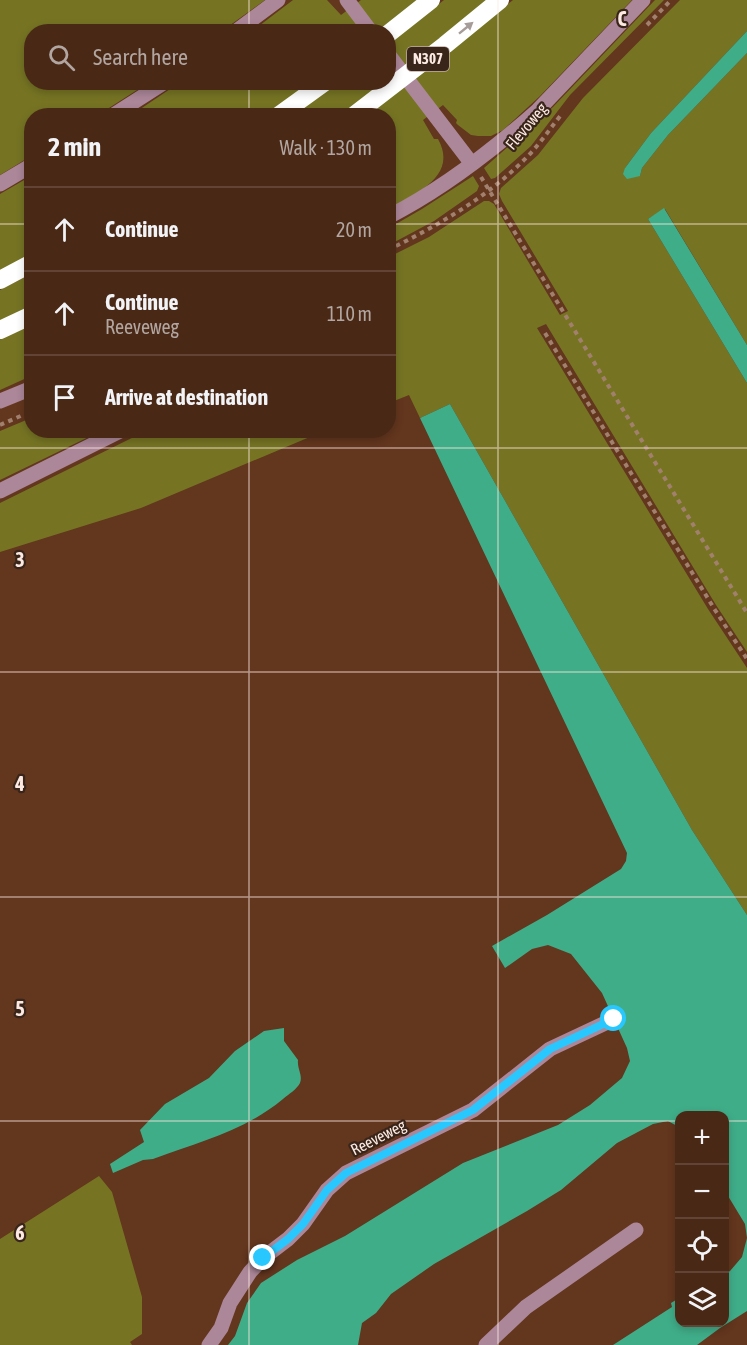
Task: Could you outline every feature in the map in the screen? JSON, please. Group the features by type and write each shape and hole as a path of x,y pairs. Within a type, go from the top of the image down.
{"highway":[{"name":"N307","path":"396,28 431,0"},
{"name":"N307","path":"396,83 500,0"},
{"path":"289,108 314,90"},
{"name":"N307","path":"363,108 387,90"},
{"path":"0,280 24,267"},
{"path":"0,330 24,319"}],"street":[{"path":"246,24 278,0"},
{"name":"Flevoweg","path":"396,213 423,198 472,164 538,110 642,0"},
{"path":"348,1 365,24"},
{"path":"396,64 472,164"},
{"path":"124,108 153,90"},
{"path":"0,184 24,170"},
{"path":"0,401 24,391"},
{"path":"0,491 106,438"},
{"name":"Reeveweg","path":"209,1345 221,1328 230,1303 250,1272 303,1224 327,1190 346,1173 473,1110 550,1049 614,1019"},
{"path":"486,1345 526,1307 636,1230"}],"path":[{"path":"646,25 671,0"},
{"name":"Flevoweg","path":"396,246 435,226 488,190 525,160 564,111"},
{"path":"488,190 747,614"},
{"path":"546,333 747,659"},
{"path":"0,425 24,414"}],"shaded area":[{"path":"0,0 265,0 232,24 24,24 24,90 137,90 109,108 24,108 24,160 0,175"},
{"path":"293,0 327,0 341,15 361,0 421,0 389,24 262,24"},
{"path":"444,0 490,0 396,75 396,38"},
{"path":"513,0 632,0 540,96 503,130 491,136 471,135 456,123 457,120 443,105 423,120 434,139 438,139 443,152 443,164 431,183 396,205 396,108 377,108"},
{"path":"655,0 664,0 570,95 531,146 491,179 484,168 553,107"},
{"path":"680,0 747,0 747,31 651,133 625,168 640,176 642,168 668,135 747,53 747,345 665,209 648,219 747,383 747,652 716,605 546,324 537,328 708,609 747,668 747,915 692,830 450,404 420,418 409,395 396,400 396,254 429,237 484,201 494,204 560,315 568,311 499,194 501,188 538,155 583,98"},
{"path":"747,31 747,53 668,135 642,168 640,176 627,179 623,174 625,168 651,133"},
{"path":"169,90 302,90 275,108 142,108"},
{"path":"328,90 377,90 352,108 302,108"},
{"path":"473,176 479,186 477,191 434,221 396,241 396,224"},
{"path":"24,180 24,260 0,273 0,194"},
{"path":"664,208 747,345 747,383 648,219"},
{"path":"24,278 24,310 0,322 0,290"},
{"path":"24,327 24,379 0,390 0,339"},
{"path":"450,404 692,830 747,915 747,1238 745,1224 729,1198 729,1111 675,1111 675,1125 668,1121 653,1124 617,1143 561,1190 434,1264 391,1294 376,1313 362,1323 358,1345 228,1345 235,1336 247,1303 261,1283 297,1260 345,1236 463,1163 558,1125 590,1105 622,1078 630,1061 627,1048 602,993 571,954 548,945 532,949 505,968 492,946 621,869 626,861 627,853 420,418"},
{"path":"24,421 24,438 87,438 0,480 0,431"},
{"path":"132,438 307,438 141,508 0,552 0,503"},
{"path":"284,1028 284,1041 298,1060 301,1077 300,1083 293,1091 253,1120 237,1128 153,1159 143,1160 113,1173 110,1164 144,1142 140,1130 165,1104 209,1078 235,1051 264,1031"},
{"path":"99,1176 112,1192 142,1297 142,1334 130,1342 132,1345 0,1345 0,1239"},
{"path":"747,1238 747,1311 729,1322 729,1272 742,1257"},
{"path":"675,1300 675,1327 722,1327 697,1345 613,1345 672,1307 671,1303"}],"route":[{"path":"263,1258 303,1224 327,1190 346,1173 473,1110 550,1049 614,1019"}]}
